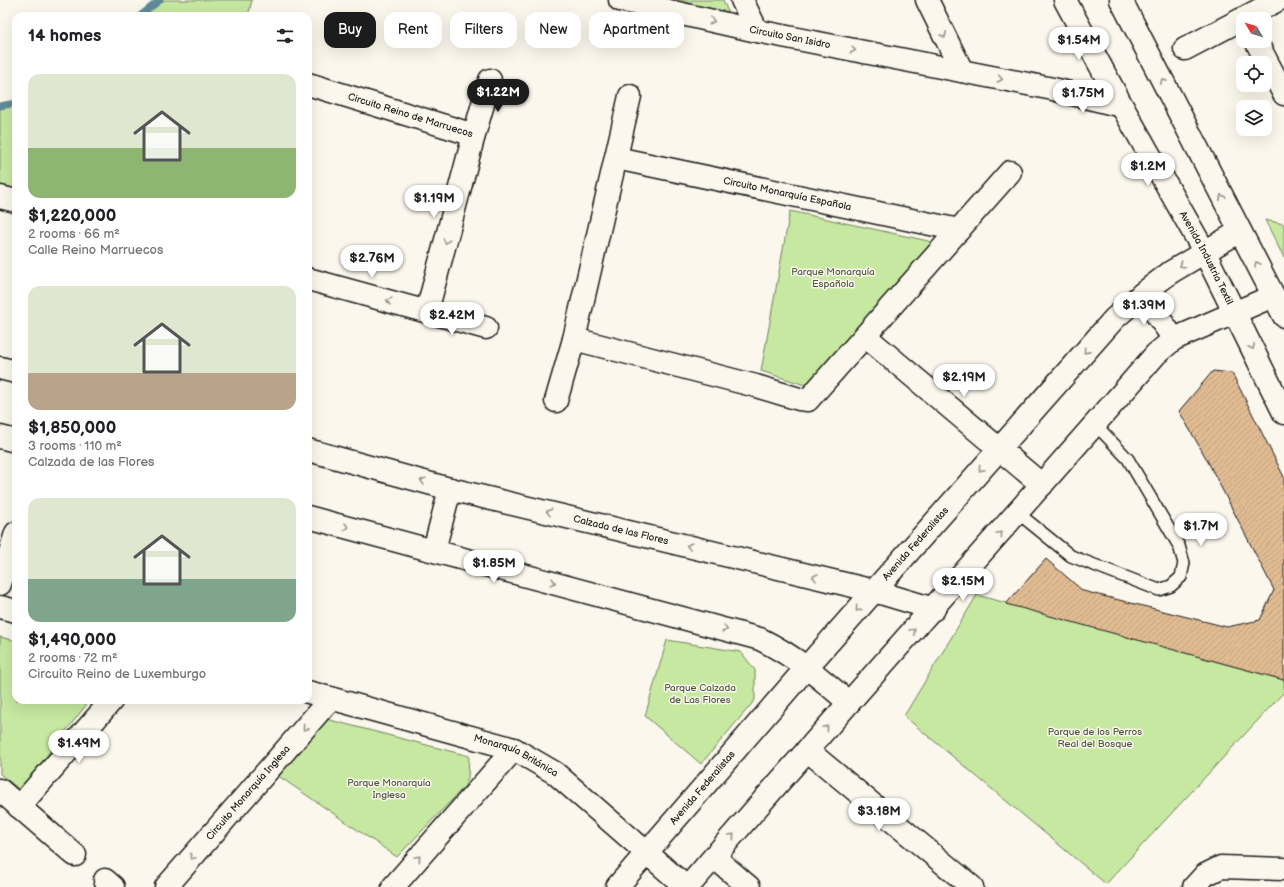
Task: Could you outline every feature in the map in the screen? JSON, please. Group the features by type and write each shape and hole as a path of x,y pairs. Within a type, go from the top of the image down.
{"street":[{"name":"Circuito San Isidro","path":"620,0 757,31 1053,89 1122,106"},
{"path":"742,0 757,31"},
{"path":"926,0 962,72"},
{"name":"Avenida Industria Textil","path":"1065,0 1122,106 1204,251 1284,413"},
{"path":"1121,0 1284,316"},
{"path":"1256,12 1278,0"},
{"path":"1185,49 1236,23"},
{"path":"1260,48 1284,94"},
{"path":"474,135 490,80"},
{"name":"Circuito Reino de Marruecos","path":"312,85 474,135 427,311"},
{"path":"556,401 574,339 630,96"},
{"name":"Circuito Monarquía Española","path":"616,158 959,230"},
{"path":"574,339 799,399 808,400 1010,172"},
{"path":"0,197 12,200"},
{"name":"Avenida Federalistas","path":"617,887 807,667 1114,319 1142,294 1171,272 1240,231"},
{"path":"312,280 486,328"},
{"path":"1142,294 1174,339"},
{"path":"687,887 848,702 934,609 1156,354 1174,339 1273,296"},
{"path":"865,336 1042,485"},
{"path":"0,368 12,371"},
{"path":"0,437 12,440"},
{"name":"Calzada de las Flores","path":"312,451 450,488 874,591 934,609"},
{"path":"434,550 450,488"},
{"path":"312,518 760,639 785,651 807,667 848,702"},
{"path":"0,584 12,546"},
{"path":"0,607 12,610"},
{"name":"Monarquía Británica","path":"312,693 514,749 555,773 687,887"},
{"name":"Circuito Monarquía Inglesa","path":"166,887 331,698"},
{"path":"19,806 108,704"},
{"path":"393,887 514,749"},
{"path":"807,750 972,887"},
{"path":"0,790 75,855"},
{"path":"714,857 749,887"},
{"path":"1194,887 1205,875 1221,867 1284,869"}],"lane":[{"path":"1018,513 1071,556 1159,590 1172,586 1181,577 1184,563 1179,546 1128,459 1095,424"}],"green space":[{"path":"160,0 252,0 249,12 145,12"},
{"path":"671,0 723,0 728,12"},
{"path":"12,104 12,195 0,192 0,106"},
{"name":"Parque Monarquía Española","path":"790,211 933,242 855,334 808,386 761,371"},
{"path":"1265,220 1284,224 1284,258"},
{"name":"Parque de los Perros Real del Bosque","path":"977,595 1284,680 1284,692 1106,884 904,716"},
{"path":"0,637 12,640 12,704 87,704 20,790 0,774"},
{"name":"Parque Calzada de Las Flores","path":"667,640 741,652 755,670 755,700 701,764 645,716"},
{"name":"Parque Monarquía Inglesa","path":"326,719 469,756 468,778 465,786 397,857 277,775"}],"building":[{"path":"1213,371 1232,373 1284,477 1284,680 1006,604 1046,559 1083,591 1227,627 1260,620 1274,590 1206,458 1179,411"}],"waterway":[{"path":"145,12 160,0"},
{"path":"0,106 12,104"}]}
